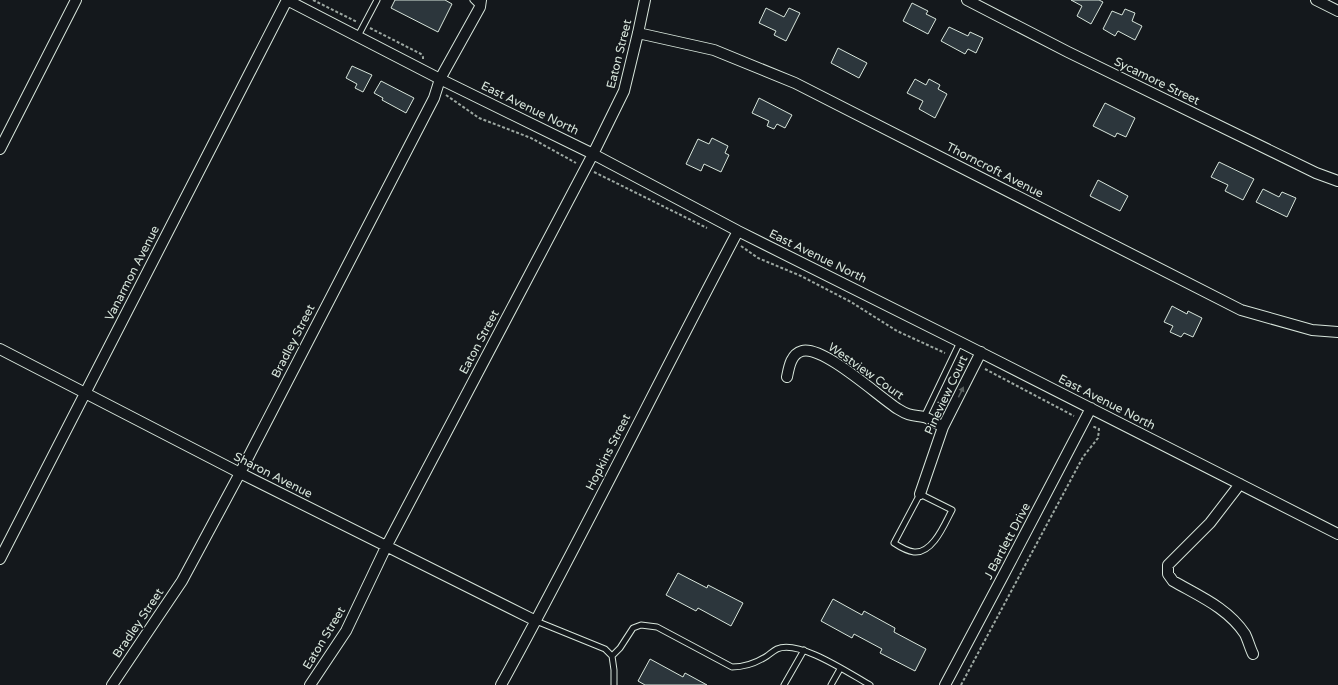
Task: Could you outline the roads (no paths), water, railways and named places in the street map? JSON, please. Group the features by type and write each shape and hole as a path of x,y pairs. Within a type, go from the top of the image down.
{"street":[{"path":"0,149 76,0"},
{"name":"East Avenue North","path":"287,0 420,69 593,154 738,231 981,352 1338,534"},
{"name":"Vanarmon Avenue","path":"0,559 287,0"},
{"name":"Eaton Street","path":"310,685 346,631 386,546 586,168 624,91 645,0"},
{"name":"Sycamore Street","path":"967,0 1309,170 1338,181"},
{"path":"1316,0 1338,11"},
{"name":"Bradley Street","path":"112,685 182,581 240,474 434,98 440,79 478,2"},
{"name":"Thorncroft Avenue","path":"638,33 714,50 795,83 1240,310 1312,330 1338,332"},
{"name":"Hopkins Street","path":"501,685 536,621 738,231"},
{"name":"Sharon Avenue","path":"0,348 240,474 536,621"},
{"name":"Westview Court","path":"787,376 792,359 796,354 802,351 809,351 835,363 903,412 911,416 924,417 943,427"},
{"name":"Pineview Court","path":"920,494 943,427 981,352"},
{"name":"J Bartlett Drive","path":"945,685 1091,408"},
{"path":"1240,484 1210,523 1168,565 1168,574 1172,581 1220,607 1235,620 1246,635 1253,654"}],"lane":[{"path":"358,36 376,0"},
{"path":"924,417 960,342"},
{"path":"920,494 952,510 930,547 922,552 915,552 903,549 894,543 920,494"},
{"path":"536,621 605,649 612,656 614,685"},
{"path":"612,656 620,648 632,628 641,625 657,627 732,667 743,667 752,664 777,649 790,647 804,650 870,685"},
{"path":"784,685 804,650"},
{"path":"832,685 840,669"}]}
